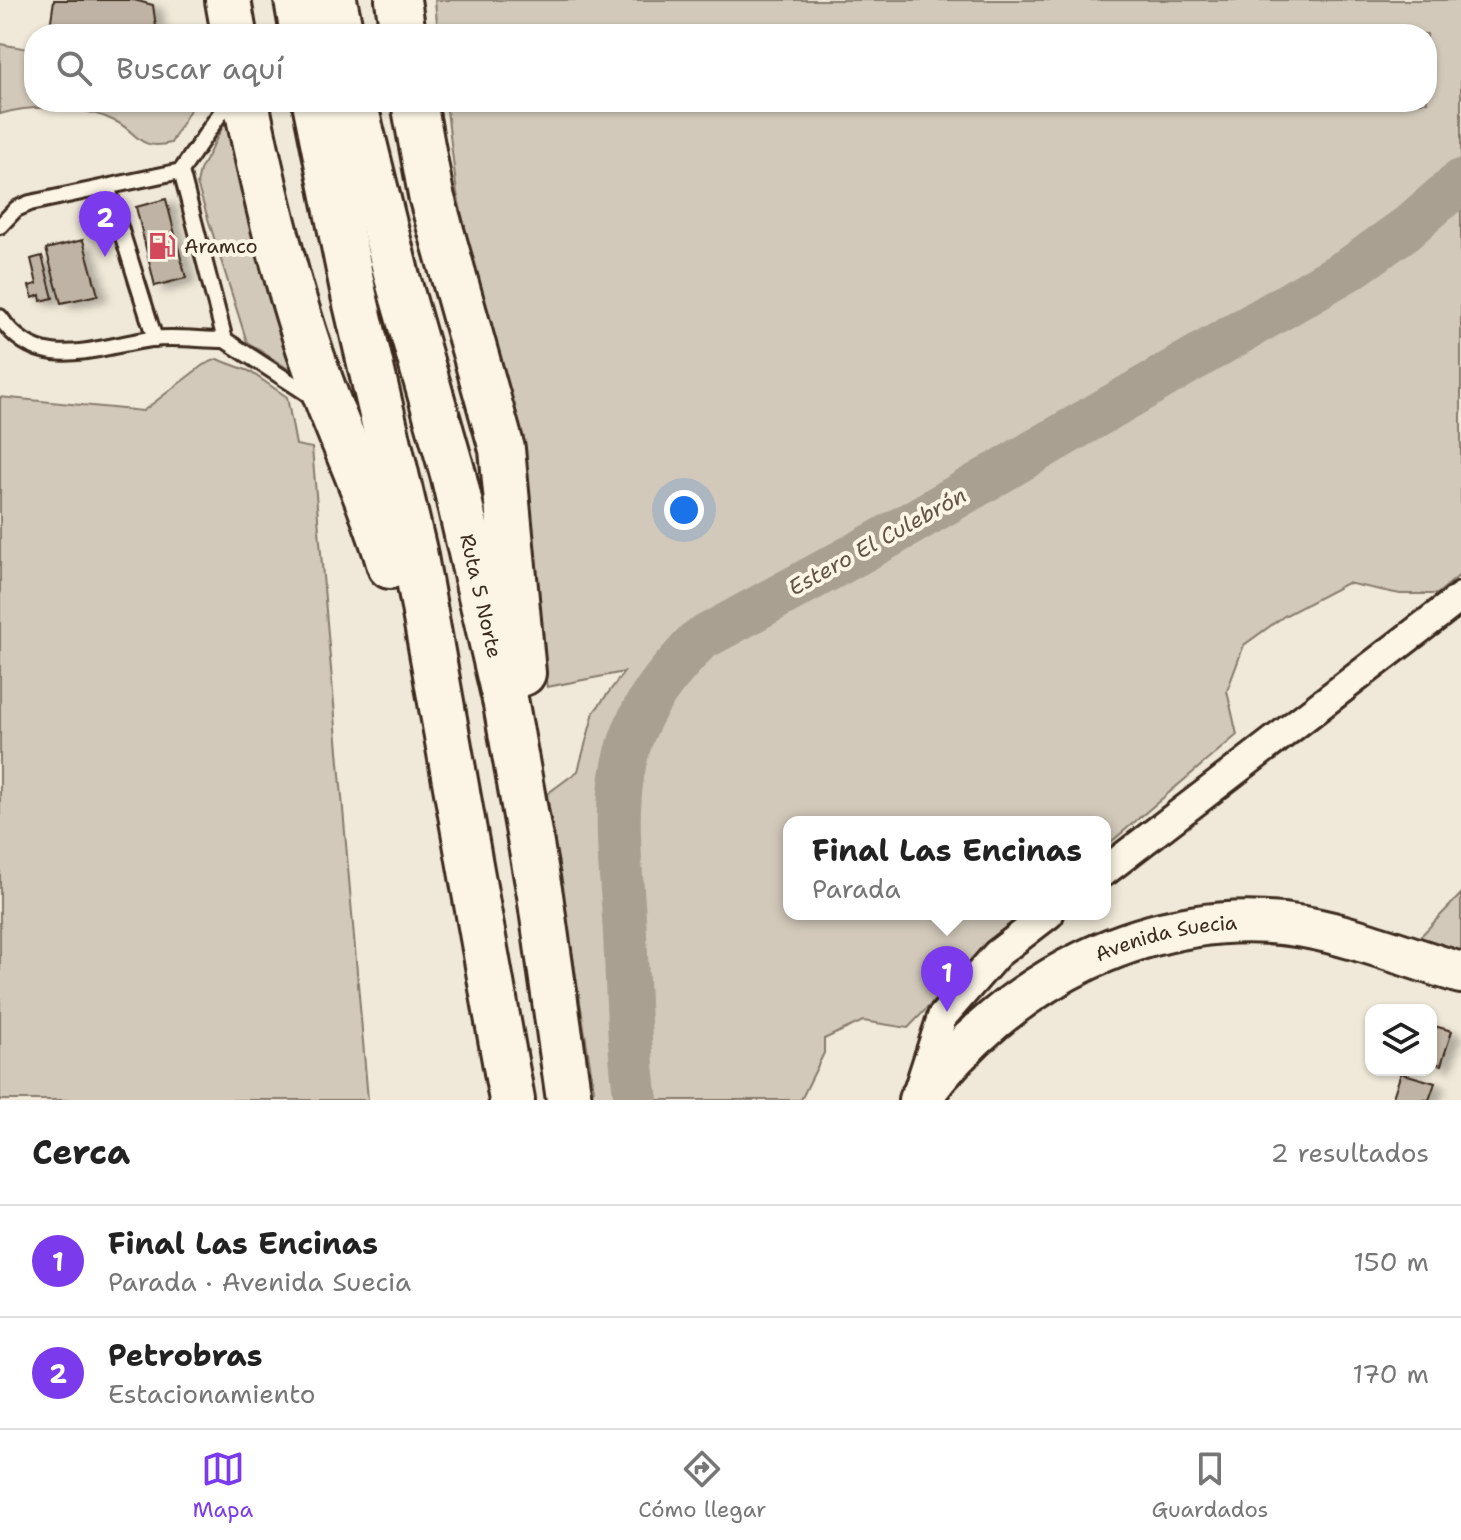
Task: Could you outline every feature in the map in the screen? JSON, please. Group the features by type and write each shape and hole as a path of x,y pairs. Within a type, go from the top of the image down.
{"highway":[{"path":"228,0 232,24"},
{"path":"297,0 301,24"},
{"path":"334,0 339,24"},
{"path":"398,0 402,24"},
{"path":"248,112 283,259 330,408 378,525 451,755"},
{"path":"317,112 354,295 414,551 510,1083"},
{"name":"Ruta 5 Norte","path":"357,112 484,601 520,775 569,1100"},
{"path":"416,112 431,195 502,449 540,895"}],"main road":[{"name":"Avenida Suecia","path":"917,1100 957,1052 1031,990 1106,952 1171,932 1238,924 1305,927 1461,973"}],"street":[{"path":"1111,866 1461,597"},
{"path":"917,1100 942,1017 997,954 1041,920"}],"lane":[{"path":"0,226 16,209 30,203 108,189 181,171 221,112"},
{"path":"181,171 225,340"},
{"path":"108,189 155,339"},
{"path":"0,317 21,342 51,353 67,354 155,339 225,340 330,408"}],"shaded area":[{"path":"435,0 1461,0 1461,574 1437,594 1400,594 1347,583 1284,616 1244,645 1227,691 1237,735 1111,842 1111,816 783,816 783,920 1018,920 981,952 908,1028 863,1021 824,1039 824,1053 801,1100 580,1100 594,1090 547,794 578,771 594,712 624,672 547,687 504,401 457,193 447,112 1437,112 1437,24 437,24"},
{"path":"0,44 24,48 24,110 0,114"},
{"path":"89,112 189,112 171,143 160,145 140,140 104,116"},
{"path":"227,119 299,376 247,342 197,184 200,170"},
{"path":"217,359 249,371 287,397 296,445 312,448 368,1100 0,1100 0,397 143,411 203,365"},
{"path":"1461,894 1461,956 1415,942"}],"building":[{"path":"54,0 134,0 153,5 156,24 50,24"},
{"path":"166,199 186,278 155,286 136,207"},
{"path":"83,240 98,295 61,303 46,249"},
{"path":"42,256 53,298 41,301 40,295 33,298 29,286 37,284 31,259"},
{"path":"1437,1027 1452,1031 1441,1065 1437,1064"},
{"path":"1400,1076 1435,1083 1429,1100 1392,1100"}],"waterway":[{"name":"Estero El Culebrón","path":"636,1100 630,1038 619,805 627,753 635,729 655,693 680,660 699,640 884,539 1354,266 1407,228 1461,181"}],"place":[{"name":"Aramco","path":"162,246"},
{"name":"Petrobras","path":"105,257"},
{"name":"Final Las Encinas","path":"947,1012"}]}
